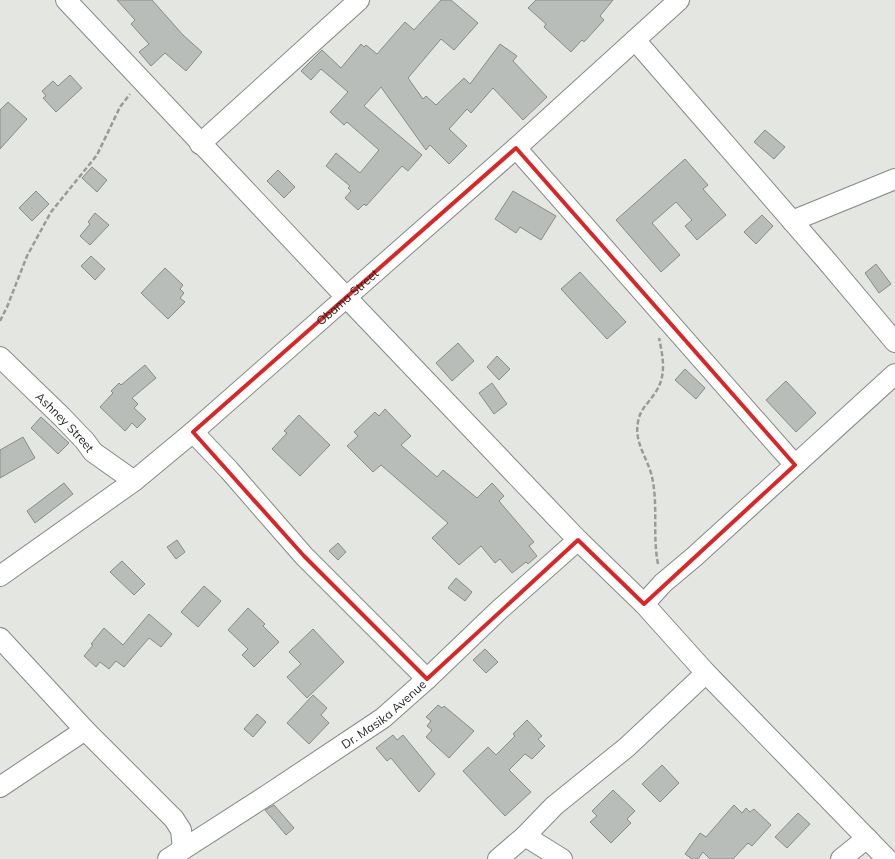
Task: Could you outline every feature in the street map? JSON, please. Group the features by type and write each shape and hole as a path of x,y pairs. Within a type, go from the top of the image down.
{"street":[{"path":"66,0 346,297 578,540 644,604 706,673 886,859"},
{"path":"200,144 360,0"},
{"name":"Obama Street","path":"0,576 134,482 193,432 516,148 679,0"},
{"path":"635,40 863,302 895,342"},
{"path":"516,148 795,465"},
{"path":"792,221 895,179"},
{"name":"Ashney Street","path":"0,357 62,417 93,452 134,482"},
{"path":"644,604 663,583 895,374"},
{"path":"193,432 304,556 427,679"},
{"name":"Dr. Masika Avenue","path":"175,854 382,718 578,540"},
{"path":"0,638 85,730 174,818 181,830 175,854"},
{"path":"498,859 526,836 554,806 627,747 706,673"},
{"path":"0,787 85,730"},
{"path":"526,836 562,859"},
{"path":"841,859 867,838"}],"path":[{"path":"0,321 26,256 51,212 97,155 120,107 140,80"},
{"path":"659,336 663,354 663,376 655,394 643,407 638,422 637,438 651,473 655,497 657,561 663,583"}],"highlighted area":[{"path":"516,148 795,465 644,604 578,540 427,679 304,556 193,432"}],"building":[{"path":"117,0 152,0 183,35 202,52 186,71 165,53 151,66 139,52 149,44 131,24 135,20"},
{"path":"441,0 451,0 478,23 454,50 441,39 408,78 423,99 426,96 436,105 464,78 470,84 500,44 517,56 513,61 547,97 523,120 493,88 471,113 467,109 449,129 467,146 449,164 430,145 426,150 381,87 364,106 422,155 408,171 402,166 366,206 364,204 358,210 345,198 351,191 348,188 350,186 326,166 336,153 360,173 379,150 347,122 344,125 330,112 348,92 321,69 311,80 301,71 322,50 341,68 361,44 364,47 366,45 377,54 405,22 414,30"},
{"path":"536,0 613,0 600,16 604,20 584,42 582,40 571,52 544,27 546,24 528,8"},
{"path":"70,75 82,88 56,112 43,98 46,96 42,91 53,81 58,86"},
{"path":"8,102 27,119 0,149 0,110"},
{"path":"765,130 785,147 774,159 754,142"},
{"path":"685,159 708,185 703,189 726,215 697,240 685,226 692,220 676,202 652,223 680,255 661,272 616,220"},
{"path":"92,167 107,180 97,192 82,178"},
{"path":"278,170 295,187 284,198 267,181"},
{"path":"36,191 49,204 32,221 19,208"},
{"path":"513,191 556,216 541,240 520,227 516,233 495,219"},
{"path":"95,213 109,225 90,245 80,236 90,224 88,222"},
{"path":"762,215 773,226 756,244 744,232"},
{"path":"91,256 105,269 95,280 81,266"},
{"path":"876,264 891,284 879,293 865,273"},
{"path":"165,268 183,285 180,289 184,293 180,298 185,302 168,319 141,293"},
{"path":"580,272 626,322 607,339 561,289"},
{"path":"458,343 474,361 452,381 436,363"},
{"path":"497,356 510,369 499,380 487,367"},
{"path":"145,365 156,378 132,398 138,404 134,408 146,419 137,428 132,423 125,431 100,407 113,393 111,391 119,383 121,385"},
{"path":"685,369 705,388 696,399 675,380"},
{"path":"786,381 816,413 796,432 766,400"},
{"path":"492,383 507,404 494,414 479,393"},
{"path":"385,409 411,436 401,445 437,477 443,470 477,498 492,483 504,496 499,501 534,542 529,546 537,556 528,564 526,562 512,573 500,559 495,563 481,546 459,565 432,538 448,523 381,465 373,472 347,446 358,436 354,432 375,412 379,416"},
{"path":"299,415 330,445 300,476 272,449 287,433 284,431"},
{"path":"41,417 69,443 58,454 31,428"},
{"path":"23,437 35,458 0,478 0,450"},
{"path":"64,483 73,494 35,523 27,511"},
{"path":"177,540 185,552 176,559 167,547"},
{"path":"338,543 346,552 338,560 329,551"},
{"path":"122,561 145,584 134,595 110,572"},
{"path":"456,578 472,592 465,601 448,588"},
{"path":"204,586 221,601 198,627 181,612"},
{"path":"248,608 265,624 263,626 279,642 254,667 242,655 248,649 228,630"},
{"path":"149,614 172,634 161,647 149,638 124,667 116,661 109,669 100,662 96,667 84,656 104,628 123,645"},
{"path":"313,629 344,662 307,698 287,677 301,664 289,652"},
{"path":"485,649 498,662 486,673 473,660"},
{"path":"313,695 327,708 321,715 329,723 309,744 287,723"},
{"path":"438,705 442,708 444,706 474,731 449,758 426,737 432,730 427,726 431,721 426,717"},
{"path":"257,714 266,722 253,737 244,729"},
{"path":"527,720 542,736 538,739 545,746 532,759 525,754 509,770 531,792 505,816 463,771 488,747 496,755 515,736 513,734"},
{"path":"393,735 397,740 403,735 435,774 419,792 391,758 387,761 376,748"},
{"path":"662,765 679,783 660,802 642,784"},
{"path":"613,790 635,811 627,819 631,823 611,843 590,822 597,816 592,811"},
{"path":"274,805 294,828 286,835 265,810"},
{"path":"734,805 742,813 746,808 750,812 754,809 771,825 752,846 748,843 733,859 710,859 703,852 698,859 692,859 685,854 700,833 706,837"},
{"path":"798,813 810,824 787,848 775,837"}]}
